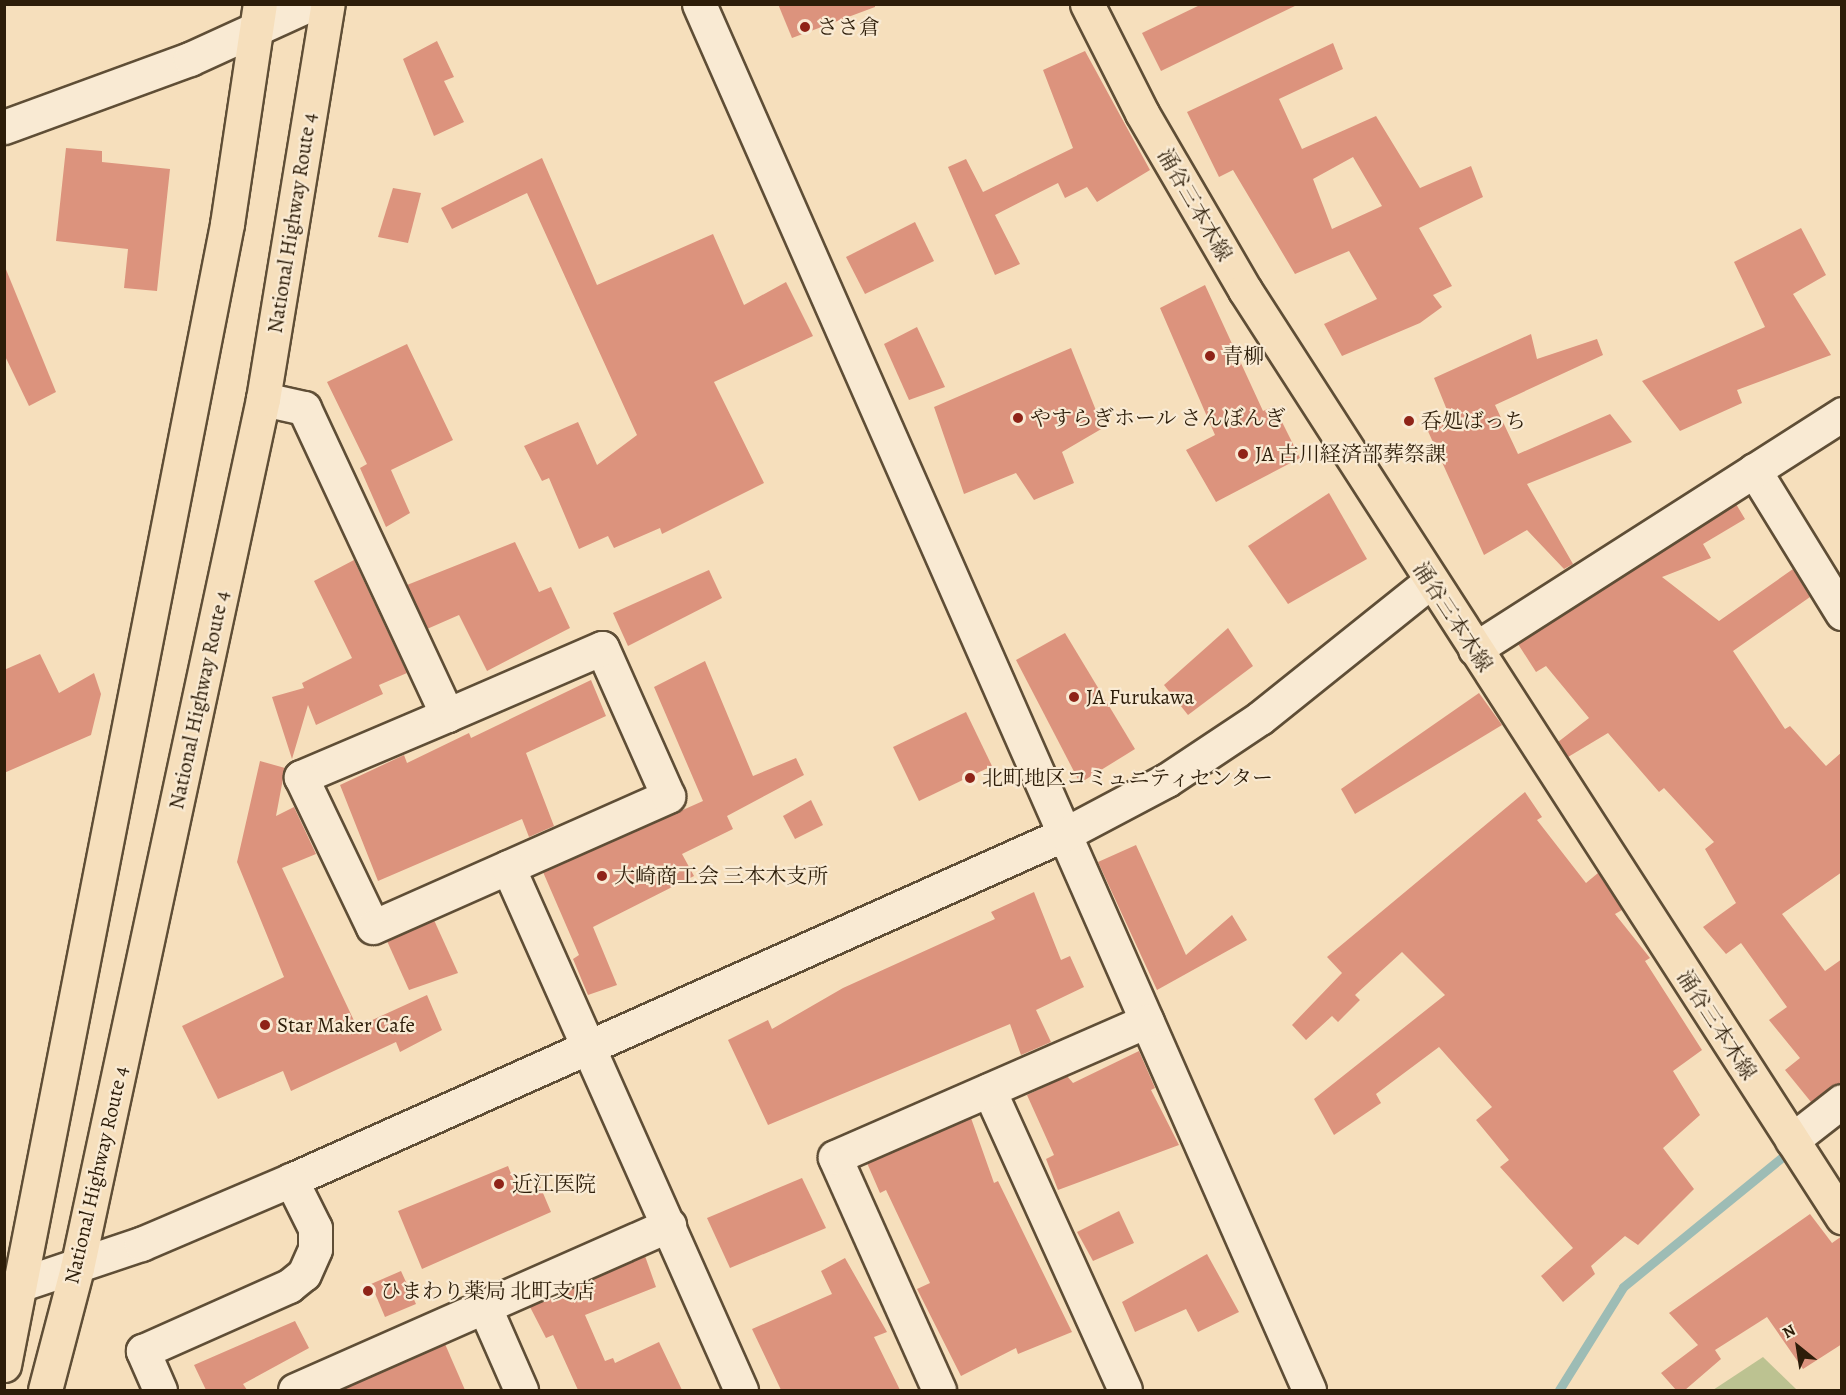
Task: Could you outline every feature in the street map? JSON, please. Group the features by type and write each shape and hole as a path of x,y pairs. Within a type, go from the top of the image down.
{"main road":[{"name":"National Highway Route 4","path":"45,1390 77,1268 264,399 328,4"},
{"name":"涌谷三本木線","path":"1087,4 1199,215 1430,582 1842,1216"},
{"path":"4,1365 12,1289 227,224 259,17"}],"street":[{"path":"4,127 259,17 310,4"},
{"path":"699,4 1310,1390"},
{"path":"264,399 304,408 447,715"},
{"path":"1475,649 1842,414"},
{"path":"1754,470 1842,613"},
{"path":"12,1289 77,1268 291,1180 589,1050 1065,834 1167,780 1260,718 1430,582"},
{"path":"602,648 668,796 373,927 301,777 447,715 602,648"},
{"path":"508,867 741,1390"},
{"path":"939,1390 835,1157 1147,1021"},
{"path":"989,1090 1125,1390"},
{"path":"1792,1140 1842,1101"},
{"path":"160,1390 143,1351 289,1286 303,1274 315,1250 315,1228 291,1180"},
{"path":"295,1390 669,1225"},
{"path":"485,1308 521,1390"}],"green space":[{"path":"1763,1357 1797,1390 1713,1390"}],"building":[{"name":"ささ倉","path":"778,4 875,4 875,7 792,38"},
{"path":"1202,4 1299,4 1161,71 1142,33"},
{"path":"437,41 454,77 444,81 464,122 434,136 403,59"},
{"path":"1333,43 1343,69 1279,99 1302,149 1376,116 1420,188 1471,166 1483,197 1419,228 1452,286 1433,295 1442,307 1420,323 1342,356 1324,324 1377,299 1349,251 1295,274 1233,170 1219,177 1187,112","holes":["1353,157 1382,206 1332,229 1313,179"]},
{"path":"1085,51 1150,170 1097,202 1087,187 1065,198 1058,183 995,215 1020,264 995,275 948,167 966,159 983,192 1073,148 1043,70"},
{"path":"66,148 102,151 102,162 170,169 157,291 124,288 128,249 56,241"},
{"path":"542,158 597,285 713,234 744,305 786,282 813,336 714,382 764,483 662,534 660,528 614,548 608,536 579,549 549,478 542,481 524,446 578,422 597,465 637,435 527,193 452,229 441,208"},
{"path":"393,188 421,193 408,243 378,237"},
{"path":"915,222 934,261 865,294 846,257"},
{"path":"1801,228 1826,275 1793,294 1831,355 1737,390 1742,403 1680,431 1642,381 1765,327 1734,262"},
{"path":"5,267 56,392 29,406 4,354"},
{"path":"1205,285 1263,411 1274,406 1300,458 1216,502 1186,450 1215,435 1160,308"},
{"path":"917,327 945,387 909,400 884,344"},
{"path":"1531,334 1537,359 1597,339 1603,355 1495,405 1518,454 1610,414 1632,442 1527,484 1573,564 1564,569 1527,530 1484,555 1427,429 1449,415 1434,378"},
{"path":"407,344 453,440 391,470 410,513 386,527 360,468 367,464 327,382"},
{"name":"やすらぎホール さんぼんぎ","path":"1071,348 1103,428 1062,452 1074,483 1034,500 1016,473 964,494 934,407"},
{"path":"1329,493 1367,559 1288,604 1248,546"},
{"path":"1736,504 1745,519 1703,544 1711,558 1662,577 1719,621 1793,569 1810,597 1733,651 1785,729 1790,726 1826,766 1842,752 1842,872 1782,914 1825,971 1842,959 1842,1083 1811,1102 1785,1070 1800,1058 1769,1020 1787,1007 1741,943 1726,954 1703,927 1736,903 1705,849 1714,842 1664,788 1659,792 1608,733 1568,757 1558,742 1589,718 1546,666 1536,672 1518,644"},
{"path":"515,542 539,592 551,587 570,628 487,671 459,615 427,629 407,585"},
{"path":"354,560 407,673 379,685 383,694 316,725 308,705 292,759 272,697 304,688 302,683 352,658 314,581"},
{"path":"709,570 722,598 628,646 613,613"},
{"path":"1228,628 1253,666 1188,715 1164,685"},
{"path":"1065,633 1135,749 1080,783 1016,660"},
{"path":"40,654 59,693 94,673 101,694 91,735 4,773 4,670"},
{"path":"705,661 753,776 796,758 804,775 727,816 733,829 682,854 694,876 593,927 617,985 588,995 573,959 579,955 543,872 703,801 654,687"},
{"path":"591,680 606,716 526,753 554,826 529,837 522,819 378,881 340,785 404,755 407,763 469,733 471,738"},
{"path":"1479,693 1502,725 1355,814 1341,789"},
{"path":"966,712 992,766 919,801 893,747"},
{"path":"260,761 285,768 276,816 294,807 316,854 282,868 357,1027 427,995 442,1030 400,1052 396,1042 291,1091 283,1071 218,1099 182,1026 284,977 237,862"},
{"path":"1525,792 1542,817 1537,820 1586,883 1598,873 1622,910 1615,914 1650,958 1645,961 1702,1050 1673,1071 1700,1115 1663,1148 1694,1189 1638,1245 1625,1236 1591,1266 1595,1274 1563,1302 1541,1276 1573,1248 1500,1167 1509,1160 1476,1120 1492,1107 1439,1047 1376,1094 1381,1103 1334,1135 1314,1099 1445,995 1402,952 1355,995 1360,1000 1338,1022 1332,1016 1306,1040 1292,1025 1342,973 1327,957"},
{"path":"811,800 823,825 795,839 783,816"},
{"path":"1136,845 1186,955 1232,915 1247,940 1157,990 1098,862"},
{"path":"1034,892 1061,960 1070,956 1084,987 1036,1010 1051,1042 1021,1055 1010,1024 768,1125 728,1040 768,1020 772,1029 843,988 995,919 991,912"},
{"path":"434,920 458,973 409,990 387,941"},
{"path":"1139,1051 1155,1088 1151,1090 1179,1145 1058,1190 1046,1159 1054,1155 1027,1095 1067,1076 1073,1083"},
{"path":"971,1118 994,1183 998,1181 1072,1332 1018,1354 1016,1348 961,1376 917,1289 930,1283 886,1190 880,1193 867,1163"},
{"path":"508,1166 519,1194 540,1186 551,1212 422,1269 398,1211"},
{"path":"802,1178 826,1228 730,1268 707,1218"},
{"path":"1119,1211 1134,1243 1093,1261 1077,1232"},
{"path":"1810,1214 1832,1243 1842,1236 1842,1344 1803,1369 1767,1317 1715,1350 1721,1359 1685,1390 1676,1390 1661,1373 1698,1345 1669,1313"},
{"path":"1207,1254 1239,1312 1198,1332 1186,1309 1135,1332 1122,1302"},
{"path":"645,1256 656,1287 585,1315 605,1361 613,1358 615,1363 659,1342 682,1390 578,1390 553,1335 546,1338 530,1307"},
{"path":"845,1258 887,1332 874,1337 900,1390 781,1390 752,1329 832,1294 821,1271"},
{"path":"401,1271 416,1304 385,1317 371,1284"},
{"path":"295,1321 309,1348 243,1384 247,1390 206,1390 194,1365"},
{"path":"445,1344 465,1390 340,1390"}],"waterway":[{"path":"1559,1390 1623,1287 1781,1158"}],"place":[{"name":"ささ倉","path":"805,27"},
{"name":"青柳","path":"1210,356"},
{"name":"やすらぎホール さんぼんぎ","path":"1018,418"},
{"name":"呑処ばっち","path":"1409,421"},
{"name":"JA 古川経済部葬祭課","path":"1243,454"},
{"name":"JA Furukawa","path":"1074,697"},
{"name":"北町地区コミュニティセンター","path":"970,778"},
{"name":"大崎商工会 三本木支所","path":"602,876"},
{"name":"Star Maker Cafe","path":"265,1025"},
{"name":"近江医院","path":"499,1184"},
{"name":"ひまわり薬局 北町支店","path":"368,1291"}]}
